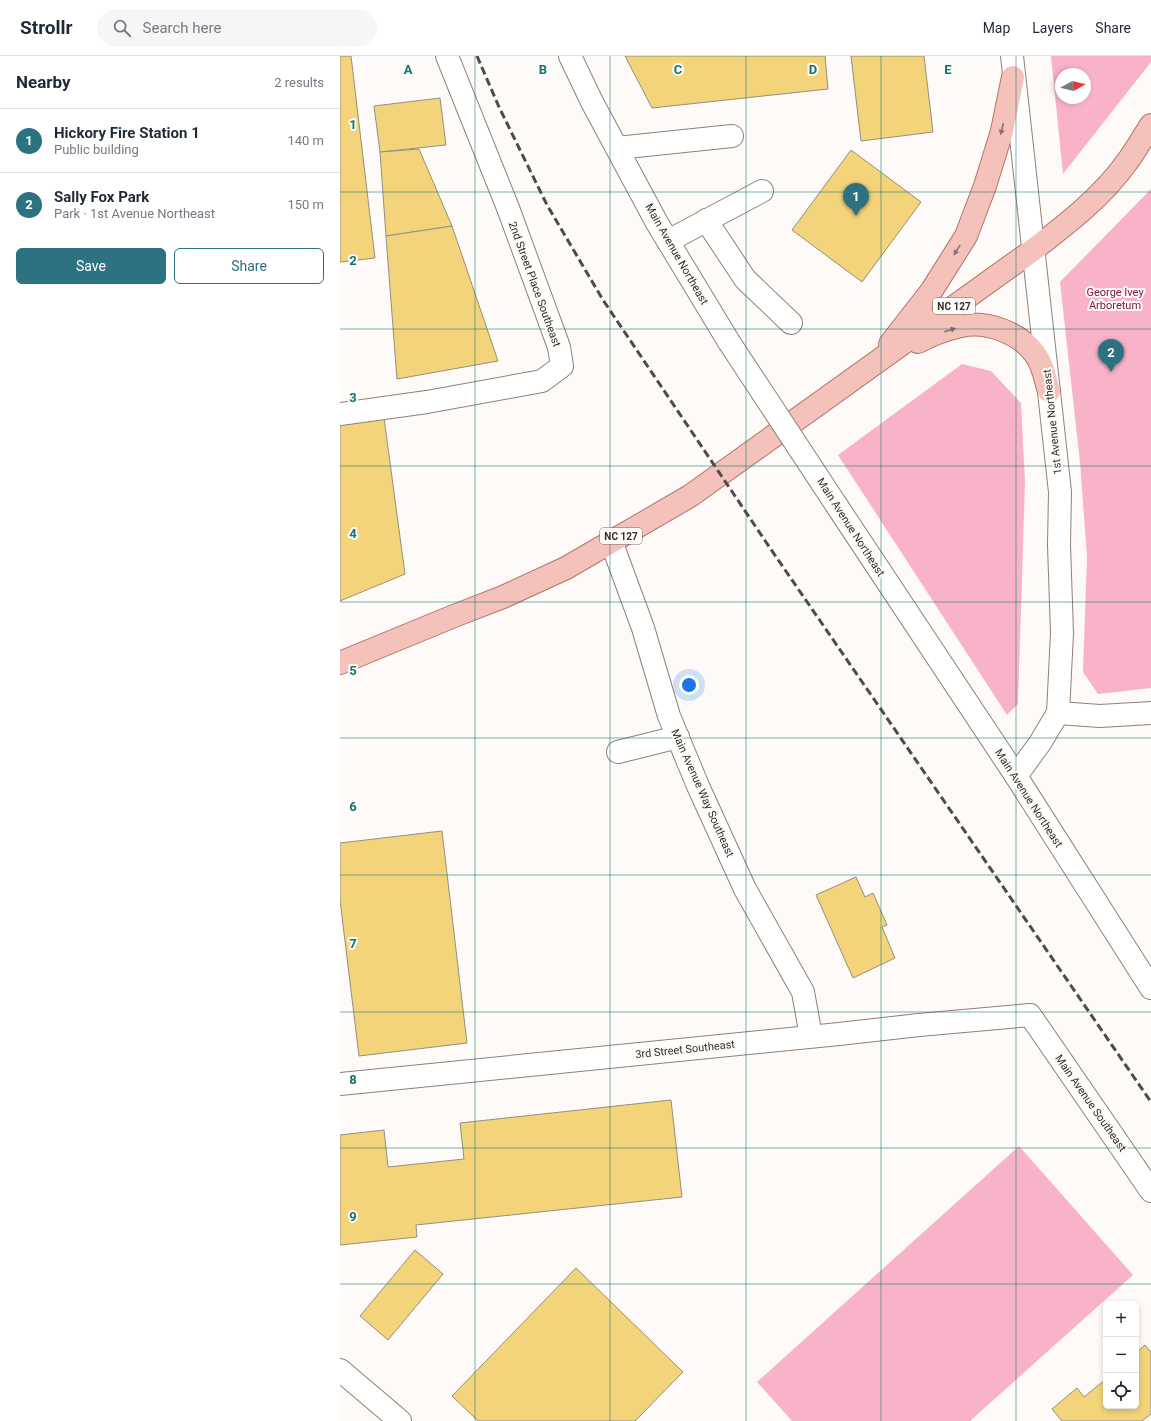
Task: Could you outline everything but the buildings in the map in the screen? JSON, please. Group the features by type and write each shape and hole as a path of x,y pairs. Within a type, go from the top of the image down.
{"main road":[{"path":"876,363 932,290 966,236 985,186 1002,131 1012,66"},
{"name":"NC 127","path":"340,663 503,597 566,568 690,496 1074,219 1102,191 1127,162 1151,125"},
{"path":"876,363 926,338 962,326 990,326 1003,330 1021,340 1035,354 1042,367 1049,391"}],"street":[{"name":"2nd Street Place Southeast","path":"340,414 427,402 542,382 562,366 559,347 508,208 447,56"},
{"name":"Main Avenue Northeast","path":"570,56 592,102 668,241 729,342 1016,776 1151,988"},
{"name":"1st Avenue Northeast","path":"1012,66 1060,492 1059,545 1062,633 1058,713 1016,776"},
{"path":"617,148 732,136"},
{"path":"668,241 762,191"},
{"path":"706,220 745,279 791,323"},
{"name":"Main Avenue Way Southeast","path":"611,541 643,628 669,716 698,786 745,889 803,992 811,1036"},
{"path":"1058,713 1100,716 1151,713"},
{"path":"618,752 678,737"},
{"name":"3rd Street Southeast","path":"340,1084 1030,1015"},
{"name":"Main Avenue Southeast","path":"1030,1015 1151,1191"},
{"path":"340,1370 400,1421"}],"green space":[{"path":"1051,56 1151,56 1151,62 1063,174 1056,104 1091,104 1091,68 1055,68 1055,95"},
{"name":"George Ivey Arboretum","path":"1151,189 1151,688 1098,694 1083,672 1087,557 1080,462 1060,282"},
{"path":"962,364 991,371 1021,403 1025,482 1018,704 1007,715 838,455"},
{"path":"1019,1146 1133,1275 970,1421 792,1421 757,1382"}],"railway":[{"path":"477,56 499,107 547,205 603,300 770,548 1151,1102"}],"place":[{"name":"Hickory Fire Station 1","path":"856,216"},
{"name":"Sally Fox Park","path":"1111,372"}]}
